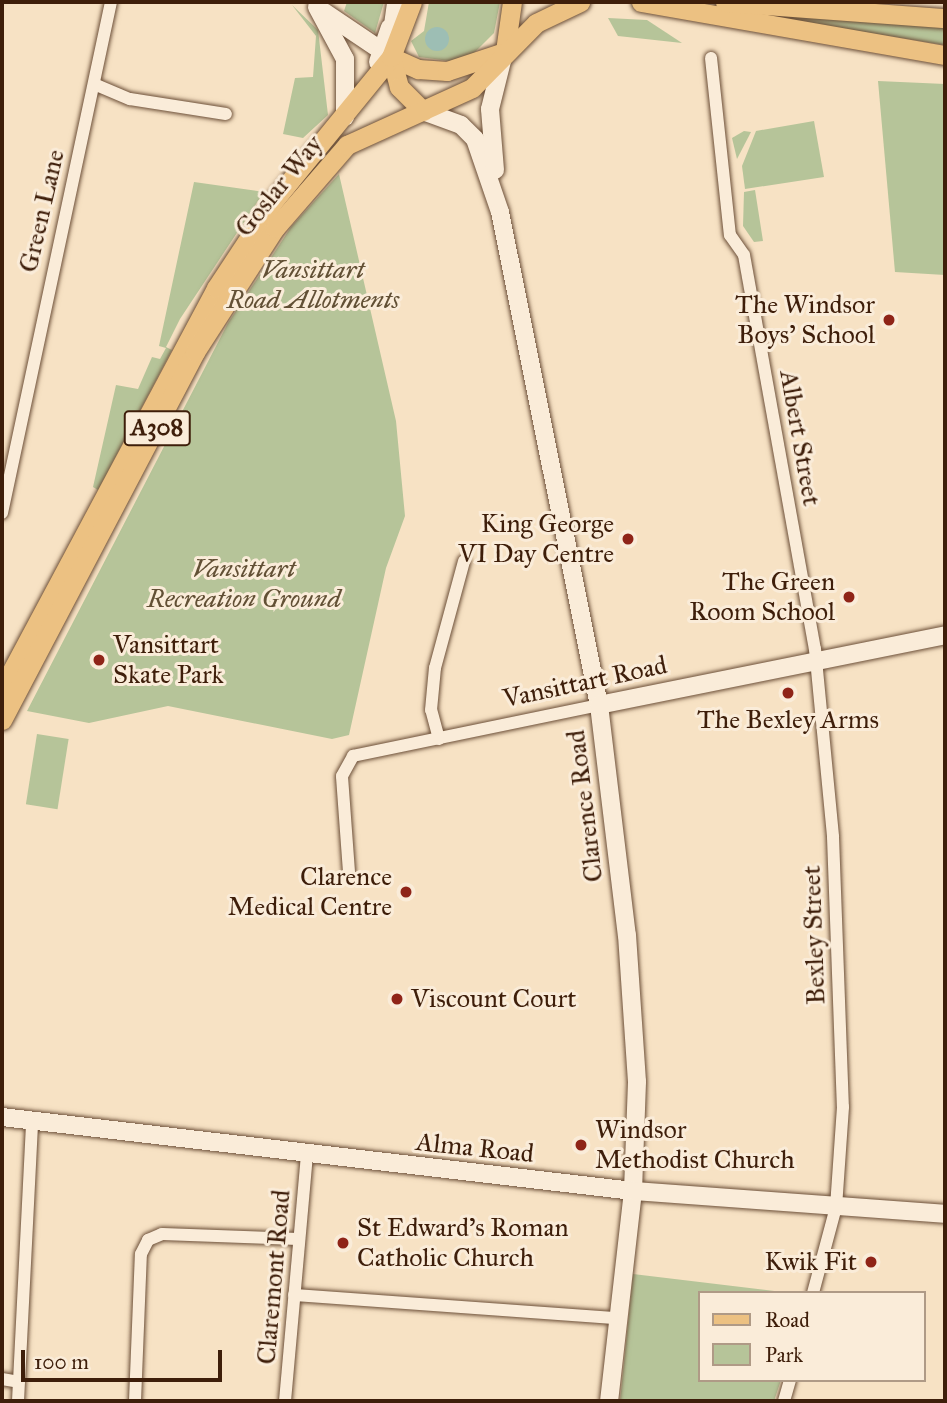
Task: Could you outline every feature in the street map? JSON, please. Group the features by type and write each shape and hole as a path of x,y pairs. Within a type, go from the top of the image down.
{"main road":[{"name":"Goslar Way","path":"2,689 216,288 272,203 345,117 368,84 387,54 412,2"},
{"name":"Clarence Road","path":"505,51 512,2"},
{"path":"387,54 418,69 447,71 505,51 544,19 580,2"},
{"path":"641,2 945,55"},
{"path":"725,2 945,18"},
{"name":"Goslar Way","path":"2,720 195,352 275,228 347,145 472,88 505,51"},
{"path":"387,54 400,87 423,111"}],"street":[{"name":"Green Lane","path":"2,513 111,2"},
{"path":"312,5 387,54 396,2"},
{"path":"312,5 345,59 345,117"},
{"name":"Clarence Road","path":"505,51 490,122 500,212 600,705 627,935 637,1082 633,1191 610,1401"},
{"name":"Albert Street","path":"711,58 730,235 744,255 817,662"},
{"path":"94,84 130,99 226,114"},
{"name":"Clarence Road","path":"423,111 461,125 475,138 500,212"},
{"path":"439,739 431,710 435,668 464,561"},
{"name":"Vansittart Road","path":"349,872 345,764 352,756 945,635"},
{"name":"Bexley Street","path":"814,1291 836,1207 843,1107 833,837 817,662"},
{"name":"Alma Road","path":"2,1117 307,1156 633,1191 945,1214"},
{"path":"18,1401 32,1120"},
{"name":"Claremont Road","path":"285,1401 307,1156"},
{"path":"135,1401 141,1254 148,1240 162,1234 299,1238"},
{"path":"294,1295 618,1318"},
{"path":"2,1379 19,1382"},
{"path":"784,1401 789,1382"}],"green space":[{"path":"347,2 384,2 375,33 344,11"},
{"path":"429,2 500,2 494,33 472,55 450,61 419,57 411,41 424,31"},
{"path":"292,5 318,30 328,115 303,138 283,134 295,78 313,77 316,36"},
{"path":"718,9 945,26 945,45"},
{"path":"608,18 647,20 682,43 618,36"},
{"path":"878,81 945,84 945,275 895,272"},
{"path":"814,121 824,177 745,189 742,166 756,131"},
{"path":"744,131 751,132 737,159 732,138"},
{"name":"Vansittart Recreation Ground","path":"339,174 396,421 405,516 386,568 349,735 332,739 168,706 89,723 27,711 228,323 291,227"},
{"path":"194,182 264,192 180,319 166,347 172,350 98,490 93,487 116,385 138,389 152,357 160,359 166,348 159,346"},
{"path":"755,190 763,241 754,242 743,226 744,192"},
{"path":"37,734 69,739 57,809 26,804"},
{"path":"633,1274 774,1291 698,1291 698,1382 780,1382 774,1401 620,1401"}],"water":[{"path":"437,27 445,31 449,39 445,47 437,51 429,47 425,39 429,31"}],"place":[{"name":"The Windsor Boys' School","path":"889,320"},
{"name":"King George VI Day Centre","path":"628,539"},
{"name":"The Green Room School","path":"849,597"},
{"name":"Vansittart Skate Park","path":"99,660"},
{"name":"The Bexley Arms","path":"788,693"},
{"name":"Clarence Medical Centre","path":"406,892"},
{"name":"Viscount Court","path":"397,999"},
{"name":"Windsor Methodist Church","path":"581,1145"},
{"name":"St Edward's Roman Catholic Church","path":"343,1243"},
{"name":"Kwik Fit","path":"871,1262"}],"park label":[{"name":"Vansittart Road Allotments","path":"313,285"}]}
